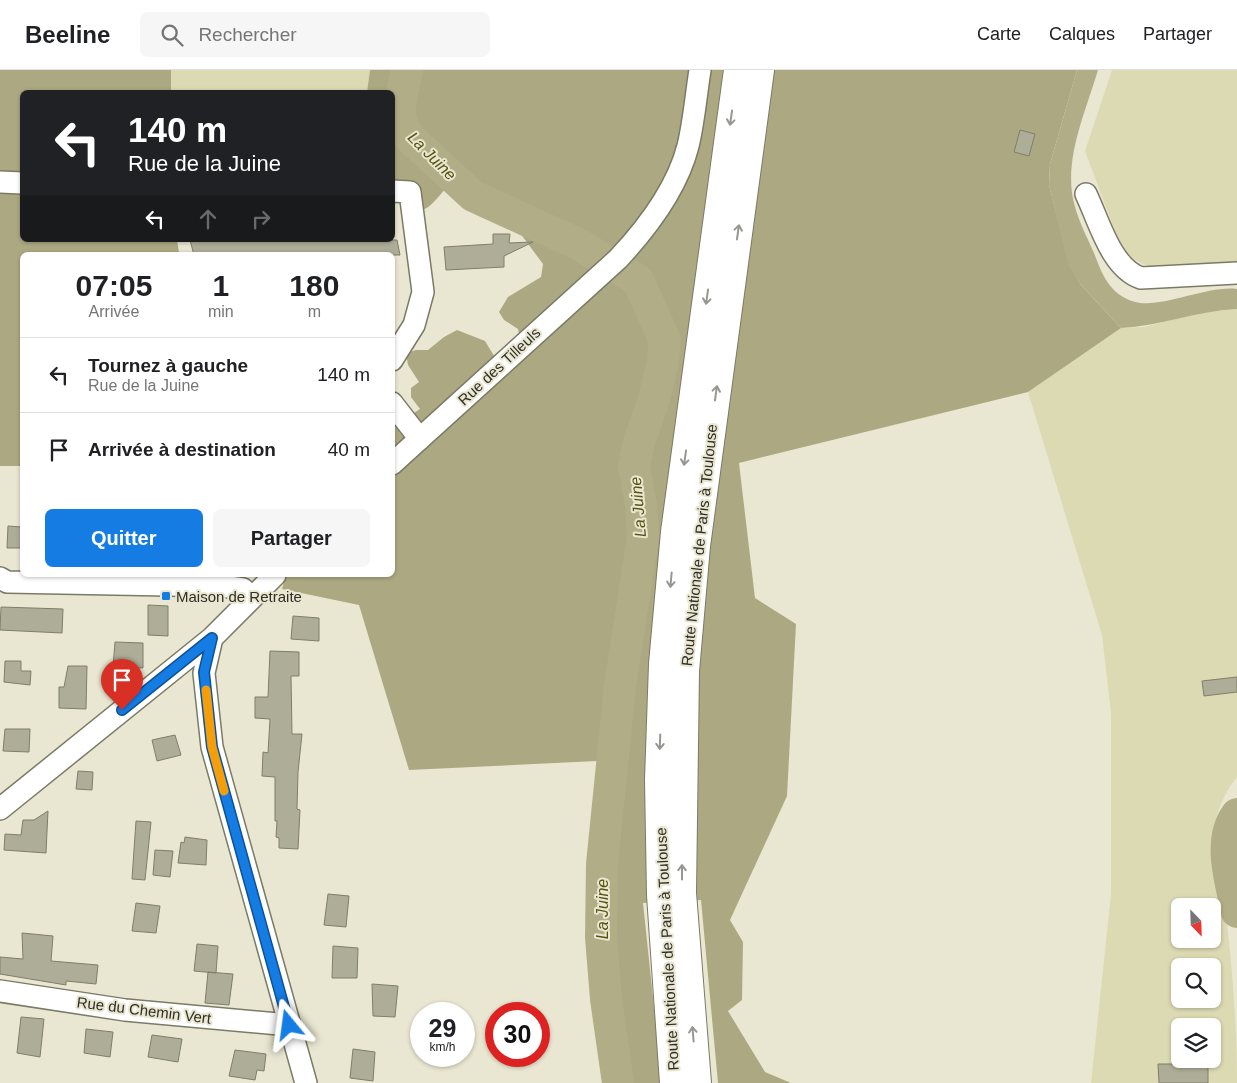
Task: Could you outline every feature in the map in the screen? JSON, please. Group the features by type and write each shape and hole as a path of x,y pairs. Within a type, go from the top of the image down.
{"main road":[{"name":"Route Nationale de Paris à Toulouse","path":"674,1083 661,886 659,780 664,664 675,532 738,70"},
{"name":"Route Nationale de Paris à Toulouse","path":"697,1083 682,893 685,671 696,546 760,70"}],"street":[{"name":"Rue des Tilleuls","path":"395,461 614,263 666,200 688,147 700,70"},
{"path":"0,182 20,183"},
{"path":"395,191 410,192 423,292 414,325 395,355"},
{"path":"1086,194 1115,256 1132,275 1141,278 1237,273"},
{"path":"395,407 420,438"},
{"path":"0,809 212,638 273,577"},
{"path":"0,578 7,582 222,586 243,589 251,598"},
{"path":"212,638 204,672 212,747 306,1083"},
{"name":"Rue du Chemin Vert","path":"0,991 125,1010 289,1025"}],"shaded area":[{"path":"0,70 171,70 171,90 20,90 20,242 177,242 179,252 20,252 20,466 0,466"},
{"path":"171,70 370,70 367,90 171,90"},
{"path":"370,70 1077,70 1050,164 1049,185 1069,264 1081,285 1121,328 1028,392 739,463 755,598 796,624 787,796 730,920 743,942 742,1000 728,1011 765,1072 791,1083 718,1083 701,900 643,903 662,1083 605,1083 592,906 597,761 409,770 359,605 282,589 285,577 395,577 395,424 396,425 420,409 411,397 411,388 419,382 408,365 406,353 416,350 428,350 444,337 457,330 485,341 496,359 520,339 518,329 504,320 499,312 508,297 541,277 543,264 517,229 489,209 445,189 431,204 421,210 409,208 395,198 395,90 367,90"},
{"path":"1077,70 1098,70 1077,136 1071,170 1071,187 1078,216 1107,282 1124,298 1143,303 1168,301 1211,291 1237,289 1237,309 1121,328 1081,285 1068,264 1049,185 1050,164"},
{"path":"1112,70 1237,70 1237,262 1153,267 1133,259 1122,247 1085,151"},
{"path":"1237,309 1237,777 1222,801 1213,839 1215,867 1226,914 1233,983 1237,1083 1091,1083 1111,895 1111,713 1102,635 1028,392 1121,328 1144,327 1199,313"}],"building":[{"path":"1020,130 1035,134 1029,156 1014,152"},
{"path":"493,234 510,234 509,243 533,242 504,256 504,267 446,270 444,247 493,244"},
{"path":"397,240 400,255 395,255 395,252 193,252 191,242 395,242"},
{"path":"8,526 20,527 20,548 7,548"},
{"path":"148,605 168,606 168,636 148,635"},
{"path":"1,607 63,609 62,633 0,630"},
{"path":"293,616 319,618 319,641 291,639"},
{"path":"115,642 143,643 143,668 113,667"},
{"path":"270,651 299,652 299,676 291,676 292,734 302,734 298,772 297,809 300,810 298,849 279,848 279,838 276,837 277,821 275,821 275,777 262,776 263,752 268,753 270,719 255,718 255,697 268,697"},
{"path":"5,661 21,661 21,671 31,671 30,685 4,682"},
{"path":"68,666 87,666 86,709 59,708 59,687 64,687"},
{"path":"1237,677 1237,692 1204,696 1202,681"},
{"path":"5,729 30,729 29,752 3,751"},
{"path":"175,735 181,755 157,761 152,740"},
{"path":"78,771 93,772 92,790 76,789"},
{"path":"48,811 46,853 4,850 5,834 21,835 23,820 34,820"},
{"path":"136,821 151,822 145,880 132,879"},
{"path":"185,837 207,840 206,865 178,863 181,842 184,843"},
{"path":"155,850 173,851 170,877 153,875"},
{"path":"328,894 349,896 346,927 324,925"},
{"path":"136,903 160,906 156,933 132,931"},
{"path":"22,933 53,936 51,961 98,965 96,984 66,981 66,985 0,974 0,957 23,959"},
{"path":"197,944 218,946 216,973 194,971"},
{"path":"333,946 358,948 357,978 332,978"},
{"path":"208,972 233,974 229,1005 205,1003"},
{"path":"372,984 398,986 395,1017 373,1016"},
{"path":"21,1017 44,1019 40,1057 17,1053"},
{"path":"86,1029 113,1032 110,1057 84,1053"},
{"path":"152,1035 182,1039 178,1062 148,1057"},
{"path":"353,1049 375,1052 373,1081 350,1078"},
{"path":"235,1050 266,1054 264,1071 257,1070 255,1080 229,1076"},
{"path":"1158,1064 1171,1064 1171,1068 1208,1068 1208,1083 1159,1083"}],"waterway":[{"name":"La Juine","path":"407,70 401,98 400,114 405,131 411,139 473,196 578,244 638,280 665,341 662,367 653,402 639,442 634,466 641,505 643,537 620,686 602,864 601,937 606,999 618,1083"},
{"path":"1237,814 1231,824 1227,849 1229,875 1237,912"}],"slow traffic":[{"path":"206,690 212,747 224,791"}],"place":[{"name":"Maison de Retraite","path":"166,596"}],"route":[{"path":"122,710 212,638 204,672 212,747 289,1025"}]}
